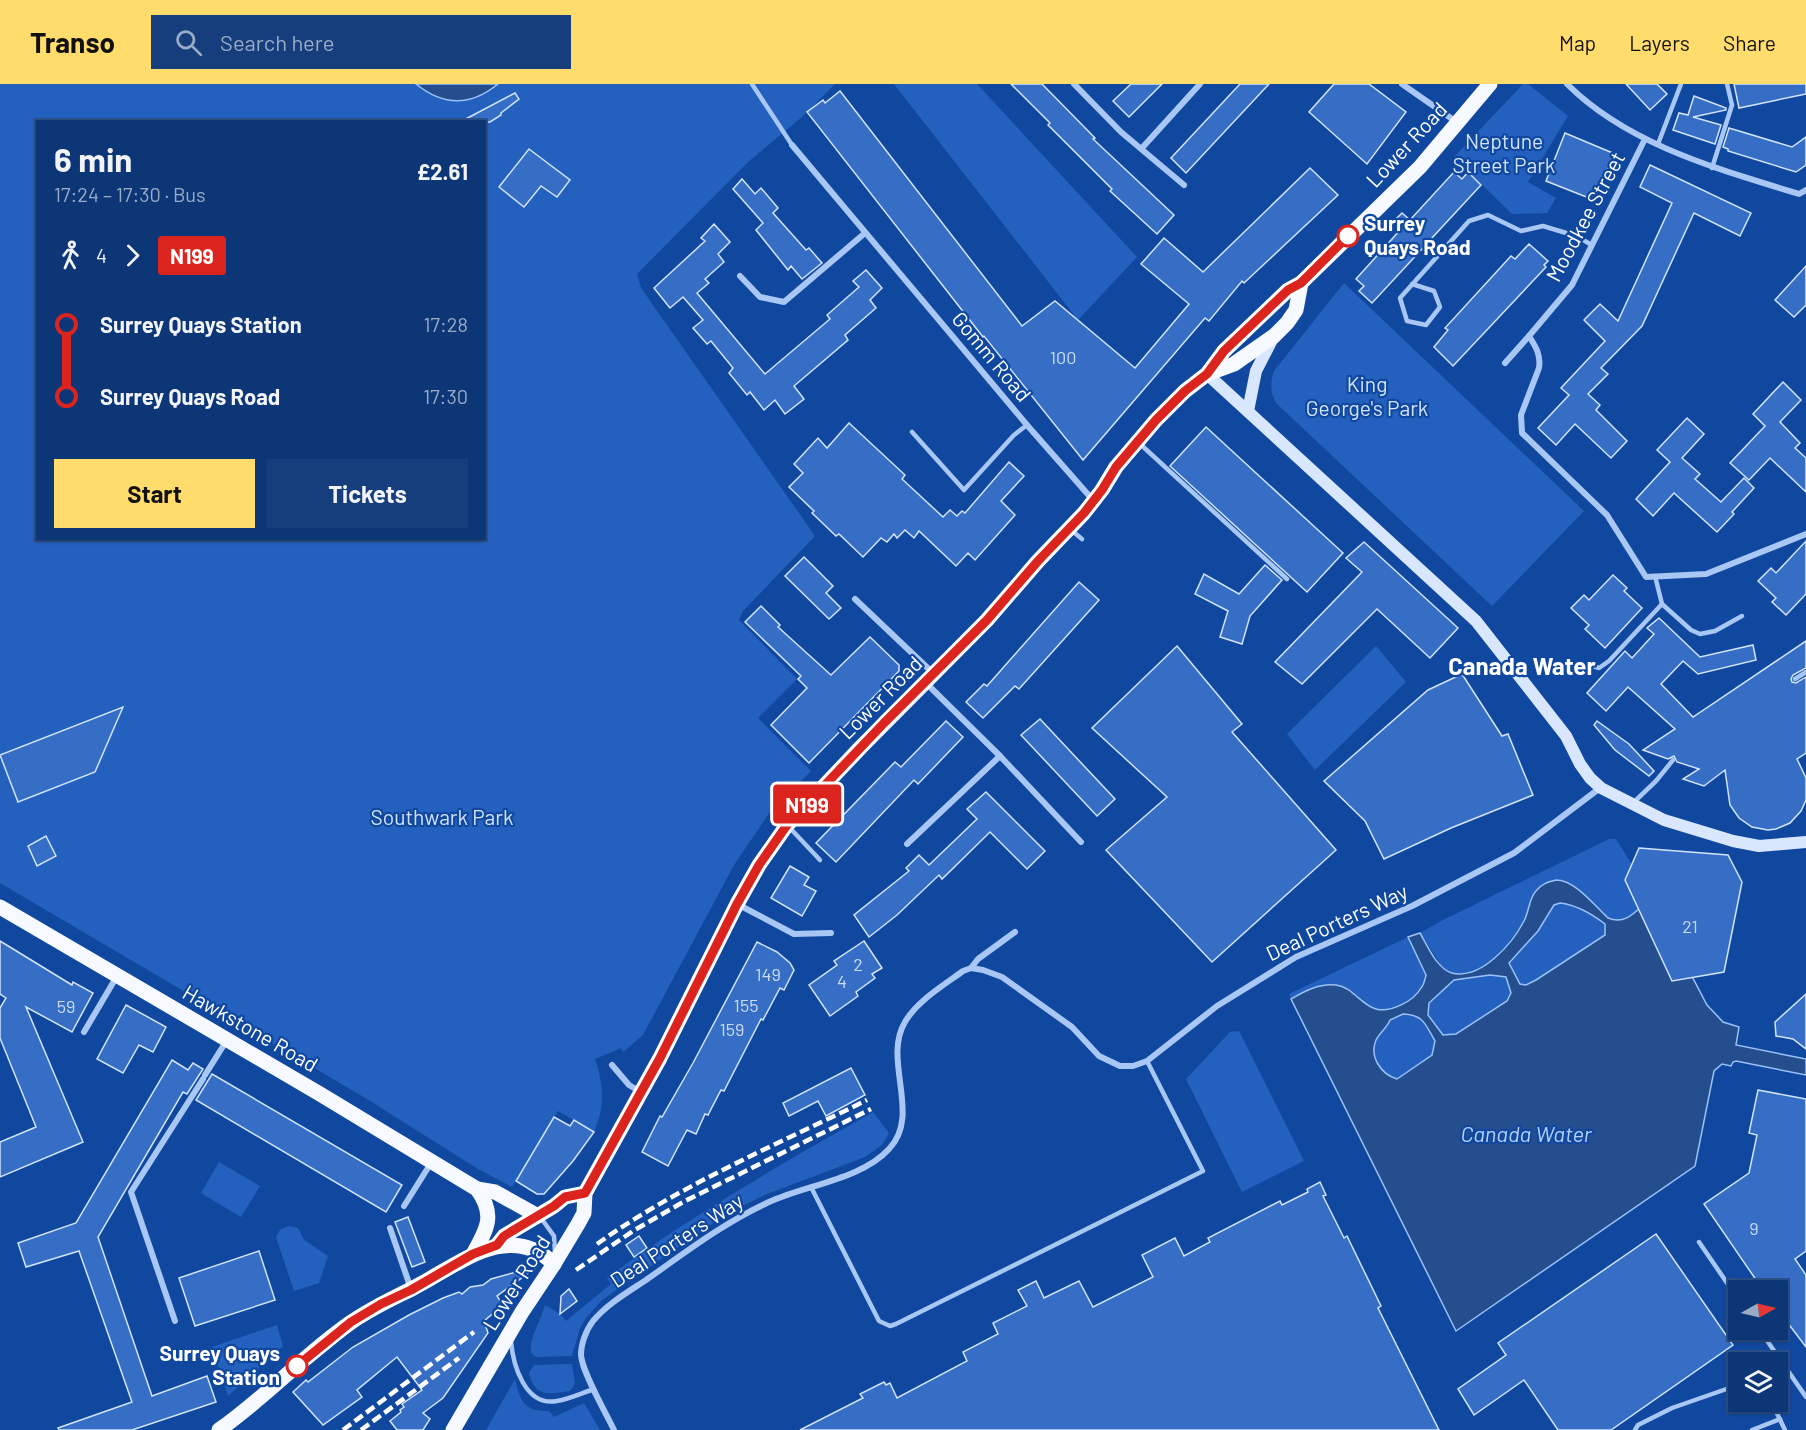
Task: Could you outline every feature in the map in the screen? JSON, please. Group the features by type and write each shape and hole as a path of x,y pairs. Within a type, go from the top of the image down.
{"main road":[{"name":"Lower Road","path":"453,1430 513,1326 584,1214 585,1193 660,1058 737,904 759,865 787,825 987,620 1093,501 1137,441 1185,391 1207,374 1224,351 1288,290 1301,283 1420,167 1490,84"},
{"path":"1207,374 1234,364 1274,336 1296,310 1301,283"},
{"name":"Hawkstone Road","path":"0,906 477,1189 495,1192 538,1216"},
{"path":"473,1254 485,1233 488,1222 485,1200 477,1189"},
{"path":"497,1245 504,1236 565,1197 585,1193"},
{"path":"219,1430 351,1322 473,1254 497,1245 520,1246 546,1257 554,1264"}],"street":[{"path":"1074,84 1120,132 1184,184"},
{"path":"1142,148 1200,84"},
{"path":"1402,84 1458,123"},
{"path":"1567,84 1596,109 1645,139 1712,168 1799,194 1806,190"},
{"name":"Moodkee Street","path":"1505,363 1572,285 1645,139"},
{"name":"Gomm Road","path":"792,145 1093,501"},
{"path":"740,276 760,297 784,302 865,233"},
{"path":"1248,411 1256,371 1274,336"},
{"path":"1529,336 1538,351 1540,360 1521,415 1522,433 1606,515 1646,577 1706,574 1806,534"},
{"path":"1207,374 1476,621 1566,736 1580,764 1601,788 1664,820 1733,841 1759,846 1806,842"},
{"path":"855,599 1081,842"},
{"path":"907,844 1000,756"},
{"name":"Deal Porters Way","path":"1147,1061 1217,1006 1296,957 1412,906 1514,854 1601,788"},
{"path":"737,904 794,934 831,933"},
{"name":"Deal Porters Way","path":"614,1430 581,1358 586,1332 598,1316 612,1303 717,1231 763,1205 870,1164 880,1158 896,1142 902,1121 897,1058 901,1030 913,1011 1015,932"},
{"path":"971,968 989,971 1002,977 1072,1027 1099,1056 1120,1066 1133,1066 1147,1061"},
{"path":"84,1032 117,975"},
{"path":"175,1321 131,1192 227,1039"},
{"path":"612,1065 629,1085 640,1092"},
{"path":"404,1206 432,1161"},
{"path":"390,1228 411,1290"}],"lane":[{"path":"752,84 792,145"},
{"path":"1658,144 1681,84"},
{"path":"1712,168 1732,105 1727,84"},
{"path":"1412,284 1434,291 1440,307 1426,325 1407,321 1400,298 1412,284 1469,221 1488,215 1521,231 1543,226 1576,236 1592,245"},
{"path":"912,432 964,490 1014,435 1027,425"},
{"path":"1137,441 1287,579"},
{"path":"1069,528 1082,539"},
{"path":"1655,576 1662,604 1691,630 1700,634 1715,631 1742,616"},
{"path":"1589,665 1599,668 1609,661 1662,604"},
{"path":"1795,679 1806,672"},
{"path":"1631,804 1656,781 1673,760"},
{"path":"787,825 820,860"},
{"path":"811,1186 879,1321 890,1326 1203,1171 1147,1061"},
{"name":"Lower Road","path":"538,1216 550,1228 555,1243 554,1264"},
{"path":"1698,1242 1728,1285"},
{"path":"513,1326 510,1337 514,1359 525,1387 538,1399 547,1402 557,1401 594,1389"},
{"path":"1767,1340 1806,1397"},
{"path":"1635,1430 1638,1425 1672,1408 1728,1388"},
{"path":"1776,1412 1785,1430"},
{"path":"1752,1430 1780,1419"}],"green space":[{"name":"Southwark Park","path":"0,84 835,84 802,117 748,162 637,274 641,288 815,536 743,611 739,620 797,679 758,718 811,771 770,812 734,865 643,1035 623,1052 621,1048 595,1059 600,1078 602,1104 594,1132 558,1111 512,1187 478,1169 367,1099 0,883"},
{"path":"894,84 977,84 1137,257 1078,320"},
{"name":"Neptune Street Park","path":"1523,84 1528,84 1568,116 1528,182 1556,198 1547,213 1512,214 1454,157"},
{"name":"King George's Park","path":"1344,283 1584,511 1492,606 1274,399 1271,388 1274,371"},
{"path":"1376,646 1406,682 1315,770 1287,734"},
{"path":"1609,839 1616,839 1636,871 1641,906 1622,920 1608,918 1573,885 1529,911 1523,923 1499,955 1484,966 1466,973 1451,973 1441,965 1420,933 1441,921"},
{"path":"1560,903 1590,913 1605,924 1605,934 1536,980 1520,985 1509,963 1538,931 1555,905"},
{"path":"1408,937 1426,975 1418,993 1401,1005 1395,1008 1376,1009 1356,994 1338,986 1306,991 1291,999 1289,994"},
{"path":"1490,975 1506,977 1511,993 1507,1001 1456,1034 1443,1035 1428,1015 1429,1003 1454,980"},
{"path":"1403,1014 1420,1018 1435,1041 1432,1055 1397,1079 1381,1069 1375,1058 1374,1046 1390,1020"},
{"path":"1239,1031 1304,1161 1242,1192 1186,1079 1230,1032"},
{"path":"873,1112 889,1133 882,1145 865,1157 767,1194 731,1211 601,1301 580,1328 572,1356 536,1357 531,1353 533,1335 545,1305 560,1314 566,1321 611,1284 607,1278 671,1233 737,1191"},
{"path":"219,1162 260,1186 241,1217 201,1193"},
{"path":"288,1226 298,1228 304,1240 328,1256 319,1283 294,1291 276,1237 280,1230"},
{"path":"277,1325 283,1346 228,1396 212,1347"},
{"path":"572,1364 575,1384 570,1391 549,1393 539,1390 535,1387 529,1373 534,1365"},
{"path":"515,1379 524,1404 534,1410 549,1411 554,1417 584,1403 600,1430 486,1430"}],"water":[{"path":"416,84 498,84 477,97 457,101 436,97"},
{"name":"Canada Water","path":"1556,880 1570,884 1584,894 1608,918 1615,920 1631,915 1651,898 1707,1005 1723,1022 1739,1027 1736,1045 1806,1059 1806,1075 1736,1061 1731,1066 1722,1064 1714,1071 1695,1166 1456,1331 1291,999 1318,986 1336,985 1347,989 1376,1009 1395,1008 1418,993 1426,975 1408,937 1420,933 1433,956 1447,971 1463,974 1474,971 1484,966 1504,949 1524,921 1534,894 1542,885","holes":["1560,903 1590,913 1600,920 1605,924 1605,935 1536,980 1526,985 1520,984 1509,963 1538,931 1554,905","1490,975 1506,977 1511,993 1507,1001 1456,1034 1443,1035 1428,1015 1429,1003 1454,980","1403,1014 1420,1018 1435,1041 1432,1055 1397,1079 1381,1069 1374,1053 1376,1040 1390,1020"]}],"building":[{"path":"1011,84 1042,84 1095,138 1093,139 1174,215 1157,234 1110,191 1112,189"},
{"path":"1131,84 1162,84 1129,117 1113,101"},
{"path":"1240,84 1269,84 1186,173 1171,158"},
{"path":"1334,84 1369,84 1406,112 1367,164 1309,112"},
{"path":"1626,84 1657,84 1667,94 1650,110"},
{"path":"1734,84 1806,84 1806,94 1739,108"},
{"path":"840,91 1022,326 1055,301 1135,368 1189,304 1141,264 1164,238 1203,272 1310,168 1338,195 1244,283 1242,281 1209,321 1205,318 1083,460 983,337 807,112 823,100 825,103"},
{"path":"515,93 519,99 490,122 464,120"},
{"path":"1694,96 1726,108 1726,110 1693,117 1721,125 1715,144 1673,130 1679,113 1688,115"},
{"path":"1729,128 1792,147 1806,137 1806,165 1796,172 1728,151 1723,147"},
{"path":"1565,133 1615,154 1594,200 1546,181"},
{"path":"529,149 570,180 557,197 541,186 524,207 499,187"},
{"path":"1650,165 1751,213 1740,236 1694,213 1642,326 1601,368 1608,374 1588,394 1600,405 1596,410 1627,441 1611,458 1575,424 1556,445 1538,428 1569,395 1561,388 1605,341 1584,320 1600,304 1618,321 1672,203 1640,187"},
{"path":"1454,172 1462,179 1468,172 1481,185 1431,239 1437,244 1428,254 1422,249 1372,303 1359,291 1364,286 1356,279 1401,229 1393,222 1402,213 1410,220"},
{"path":"742,179 755,194 761,188 778,208 773,213 806,250 809,248 822,263 802,279 791,266 788,270 756,230 763,223 733,189"},
{"path":"714,224 730,242 718,254 724,262 705,279 709,283 697,293 765,374 830,319 827,315 859,287 853,281 866,270 882,288 870,300 876,308 845,335 848,340 794,386 804,399 785,414 775,400 764,410 750,392 747,395 729,373 733,368 711,341 707,344 693,328 703,320 683,297 670,308 654,288 705,241 701,238"},
{"path":"1529,244 1548,261 1544,265 1546,267 1453,366 1434,347 1448,330 1445,328 1511,256 1515,259"},
{"path":"1806,266 1806,305 1794,317 1775,300"},
{"path":"1783,382 1801,400 1780,422 1800,443 1795,448 1806,458 1806,492 1770,458 1749,480 1730,463 1765,426 1753,414"},
{"path":"1687,418 1704,434 1682,458 1700,474 1695,479 1721,502 1744,478 1754,488 1717,532 1674,493 1653,516 1636,499 1670,462 1657,450"},
{"path":"849,423 905,475 902,479 943,517 950,510 957,516 962,511 965,513 1009,462 1024,476 1001,501 1015,515 975,560 968,553 956,566 919,531 914,538 905,530 897,538 894,534 887,542 881,538 863,557 839,534 836,536 789,487 803,473 794,464 818,438 827,448"},
{"path":"1206,427 1343,553 1307,592 1170,466"},
{"path":"1806,541 1806,594 1786,615 1772,602 1776,598 1758,581 1771,568 1776,573"},
{"path":"1364,542 1458,628 1430,658 1377,609 1302,684 1275,662 1362,572 1346,558"},
{"path":"804,557 833,586 826,593 841,608 829,619 785,576"},
{"path":"1265,565 1282,580 1250,616 1242,644 1220,637 1228,611 1195,594 1204,574 1239,594"},
{"path":"1613,575 1627,588 1624,591 1642,608 1605,648 1585,629 1589,625 1571,608 1584,595 1589,600"},
{"path":"1079,582 1099,600 1019,689 1015,686 983,718 966,702 984,684 987,686"},
{"path":"761,606 780,625 778,627 831,675 870,637 899,665 899,671 809,763 771,725 807,688 798,679 801,676 745,622"},
{"path":"1659,618 1700,657 1753,645 1756,660 1698,674 1683,661 1661,684 1693,717 1806,641 1806,668 1793,675 1791,679 1796,683 1806,677 1806,753 1797,759 1806,778 1806,800 1801,811 1790,823 1768,830 1752,827 1739,818 1730,805 1725,770 1704,786 1683,779 1699,769 1677,762 1674,756 1668,759 1643,750 1675,729 1628,687 1606,711 1587,693 1625,651 1632,658 1654,634 1647,628"},
{"path":"1177,646 1242,724 1232,732 1336,850 1212,962 1106,850 1167,797 1092,728"},
{"path":"1462,674 1502,736 1508,734 1533,795 1451,828 1384,859 1365,821 1324,781 1428,690"},
{"path":"123,707 95,772 18,802 0,755"},
{"path":"1040,719 1115,799 1097,816 1021,735"},
{"path":"946,721 963,737 918,784 914,780 836,862 816,843 895,762 901,767"},
{"path":"1597,721 1629,744 1654,771 1649,776 1615,750 1594,725"},
{"path":"986,792 1045,851 1027,869 990,832 942,879 939,875 897,915 869,937 854,915 909,871 906,868 919,855 929,865 977,819 967,809"},
{"path":"46,836 56,856 37,866 28,846"},
{"path":"1639,848 1728,855 1742,882 1724,972 1672,981 1625,880"},
{"path":"790,866 809,877 804,885 816,891 802,916 771,898"},
{"path":"0,941 72,985 73,982 93,993 72,1032 26,1007 83,1142 0,1177 0,1142 36,1127 0,1038 0,1008 6,998 0,994"},
{"path":"864,941 882,968 872,974 875,978 856,992 858,996 830,1016 809,985 837,965 834,961"},
{"path":"757,942 777,952 790,963 794,970 784,990 780,988 763,1020 761,1019 724,1091 721,1090 708,1115 705,1114 696,1134 687,1130 668,1166 642,1152 660,1116 662,1117 693,1063"},
{"path":"1806,994 1806,1049 1793,1039 1776,1036 1775,1022"},
{"path":"126,1005 166,1027 153,1052 139,1045 123,1073 97,1059"},
{"path":"172,1060 188,1070 193,1063 203,1069 187,1094 183,1092 98,1237 152,1396 207,1376 216,1402 132,1430 59,1430 58,1428 132,1402 79,1251 26,1267 18,1243 76,1223"},
{"path":"851,1068 865,1095 826,1116 818,1101 789,1116 783,1103"},
{"path":"212,1074 402,1185 386,1212 196,1100"},
{"path":"1758,1090 1806,1099 1806,1251 1795,1259 1806,1275 1806,1347 1788,1323 1788,1280 1756,1280 1704,1204 1749,1173 1757,1135 1749,1133"},
{"path":"554,1117 570,1126 574,1120 594,1132 573,1161 544,1194 537,1194 516,1181"},
{"path":"1320,1182 1326,1195 1323,1196 1344,1238 1347,1236 1381,1306 1378,1308 1439,1430 800,1430 863,1398 860,1394 884,1382 886,1385 890,1383 897,1398 967,1361 963,1352 998,1334 993,1323 1027,1306 1018,1290 1036,1281 1044,1298 1079,1281 1093,1307 1153,1277 1142,1255 1175,1238 1184,1256 1210,1242 1208,1238 1280,1201 1282,1205 1308,1192 1307,1189"},
{"path":"408,1217 425,1262 412,1267 395,1222"},
{"path":"1656,1234 1733,1345 1611,1430 1558,1430 1524,1380 1474,1415 1458,1389 1506,1355 1498,1343"},
{"path":"639,1236 647,1248 634,1257 626,1245"},
{"path":"259,1251 275,1300 195,1326 179,1278"},
{"path":"538,1266 497,1296 503,1305 484,1321 488,1333 443,1398 423,1413 430,1419 423,1430 397,1430 390,1421 401,1412 400,1410 404,1407 402,1404 422,1390 397,1357 357,1390 362,1397 323,1425 293,1392 306,1380 308,1382 353,1347 409,1315 443,1298 459,1292 462,1294 470,1287 483,1285 491,1279"},
{"path":"569,1289 577,1301 560,1314 561,1296"}],"railway":[{"path":"597,1244 695,1184 867,1100"},
{"path":"576,1270 633,1231 685,1201 871,1109"},
{"path":"343,1430 474,1332"},
{"path":"361,1430 459,1358"}],"bus line":[{"name":"N199","path":"297,1366 351,1322 473,1254 497,1245 504,1236 523,1226 565,1197 585,1193 660,1058 737,904 771,846 787,825 987,620 1038,561 1084,513 1116,467 1156,420 1185,391 1207,374 1224,351 1288,290 1301,283 1348,236"}],"place":[{"name":"Surrey Quays Road","path":"1348,236"},
{"name":"Surrey Quays Station","path":"297,1366"}],"district":[{"name":"Canada Water","path":"1522,667"}]}
